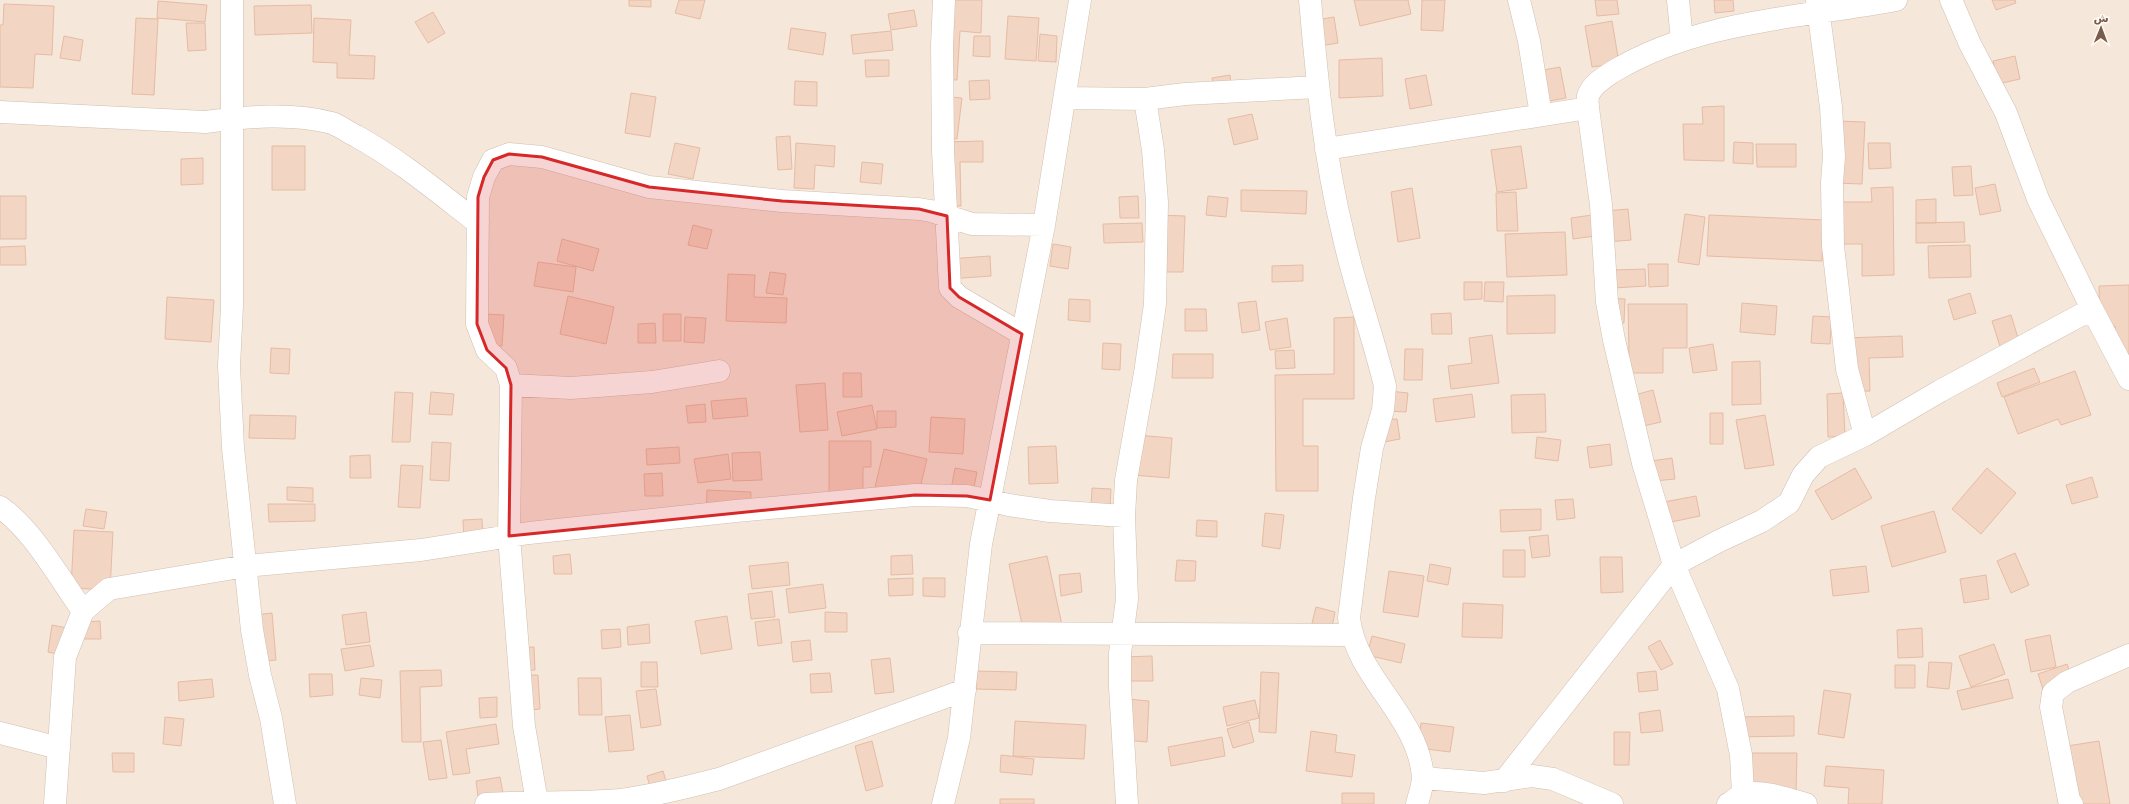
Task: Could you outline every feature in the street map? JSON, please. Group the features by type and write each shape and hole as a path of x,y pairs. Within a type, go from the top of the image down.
{"street":[{"path":"232,0 232,306 229,366 233,448 252,630 260,675 271,718 285,804"},
{"path":"944,0 942,45 950,288 959,297 1022,334"},
{"path":"943,804 958,738 965,690 970,633 981,544 1044,225 1066,98 1080,0"},
{"path":"1310,0 1317,87 1326,149 1343,234 1385,386 1383,410 1372,448 1364,498 1350,611 1351,635 1361,658 1406,724 1416,748 1423,778 1417,804"},
{"path":"1519,0 1541,115"},
{"path":"1678,0 1682,40"},
{"path":"1806,804 1779,797 1735,799 1741,755 1728,689 1674,565 1643,463 1614,340 1607,302 1601,205 1588,108 1588,95 1598,81 1628,63 1682,40 1818,6 1896,0"},
{"path":"1951,0 1970,44 2006,113 2038,199 2092,310 2129,380"},
{"path":"1818,6 1831,107 1834,150 1832,182 1833,246 1847,369 1865,435"},
{"path":"1066,98 1145,99 1185,94 1317,87"},
{"path":"1127,804 1120,687 1120,653 1127,599 1124,516 1126,480 1145,373 1155,304 1157,202 1153,150 1145,99"},
{"path":"1326,149 1588,108"},
{"path":"0,112 156,121 204,122 232,118 296,116 333,124 369,143 428,184 478,223"},
{"path":"537,802 524,726 509,536 511,385 506,368 487,350 477,324 478,196 484,177 493,160 509,154 542,157 649,186 782,201 919,209 972,224 1044,225"},
{"path":"1504,781 1674,565 1719,541 1762,521 1789,503 1803,475 1819,457 1865,435 1940,391 2092,310"},
{"path":"511,385 571,388 652,382 719,371"},
{"path":"55,804 65,657 83,612 109,589 246,566 421,550 509,536 736,511 915,495 967,496 1009,505 1050,511 1124,516"},
{"path":"0,507 18,522 83,612"},
{"path":"970,633 1351,635"},
{"path":"2064,803 2051,707 2053,693 2067,682 2129,655"},
{"path":"486,804 537,802 622,802 720,779 965,690"},
{"path":"0,733 59,748"},
{"path":"1423,778 1484,783 1532,776 1553,779 1606,803"}],"highlighted area":[{"path":"509,154 542,157 649,187 782,201 919,209 947,216 950,288 959,297 1022,334 990,500 967,496 915,495 509,536 511,385 506,368 487,350 477,324 478,197 484,177 493,160"}],"shaded area":[{"path":"0,0 2129,0 2129,804 0,804"}],"building":[{"path":"629,0 651,0 651,7 629,6"},
{"path":"679,0 705,0 700,19 675,13"},
{"path":"943,0 982,0 981,33 960,31 957,80 939,79"},
{"path":"1354,0 1408,0 1411,14 1360,26"},
{"path":"1422,0 1445,0 1443,31 1421,30"},
{"path":"1595,0 1617,0 1619,14 1597,16"},
{"path":"1714,0 1733,0 1734,11 1715,13"},
{"path":"1992,0 2015,0 2016,3 1996,10"},
{"path":"158,1 207,5 205,22 157,18"},
{"path":"4,4 54,6 52,55 35,54 33,88 0,87 0,25 3,25"},
{"path":"311,5 312,33 255,35 254,6"},
{"path":"914,10 917,26 891,30 888,14"},
{"path":"433,12 445,33 428,43 415,22"},
{"path":"1008,16 1039,18 1036,61 1005,59"},
{"path":"1334,17 1338,43 1320,46 1316,20"},
{"path":"136,18 158,19 154,95 132,94"},
{"path":"314,18 351,20 349,55 375,56 374,79 337,78 337,63 313,62"},
{"path":"1612,21 1619,63 1592,67 1585,26"},
{"path":"186,23 205,23 206,50 188,51"},
{"path":"791,28 826,33 823,55 788,49"},
{"path":"891,31 893,50 853,54 851,35"},
{"path":"1040,34 1057,36 1056,62 1038,61"},
{"path":"64,36 83,40 80,61 60,58"},
{"path":"974,36 990,36 990,57 973,56"},
{"path":"2015,56 2020,79 1998,84 1993,61"},
{"path":"1382,58 1383,96 1339,98 1339,60"},
{"path":"865,60 889,60 889,76 866,77"},
{"path":"1560,67 1566,98 1543,102 1537,71"},
{"path":"1230,75 1232,93 1215,95 1212,78"},
{"path":"1426,75 1432,105 1410,109 1405,79"},
{"path":"989,80 990,99 970,100 969,81"},
{"path":"795,81 817,82 817,106 794,105"},
{"path":"631,93 656,97 650,137 625,133"},
{"path":"941,96 962,98 957,139 937,137"},
{"path":"1724,106 1724,161 1684,160 1683,124 1703,124 1702,107"},
{"path":"1252,114 1258,139 1234,145 1228,119"},
{"path":"1838,121 1865,122 1862,184 1834,183"},
{"path":"790,136 792,169 778,170 776,137"},
{"path":"983,141 983,162 960,162 961,206 941,206 941,142"},
{"path":"1734,142 1753,143 1753,164 1733,163"},
{"path":"675,143 700,148 693,179 668,174"},
{"path":"796,143 835,146 834,167 815,165 814,189 794,188"},
{"path":"1868,143 1890,143 1891,168 1869,169"},
{"path":"1756,144 1796,144 1796,167 1757,167"},
{"path":"272,146 305,146 305,190 272,190"},
{"path":"1521,146 1527,188 1497,192 1491,150"},
{"path":"203,158 203,184 181,185 181,159"},
{"path":"862,162 883,164 881,184 860,182"},
{"path":"1971,166 1973,195 1954,196 1952,167"},
{"path":"1995,184 2001,211 1980,215 1975,188"},
{"path":"1893,187 1894,275 1862,276 1862,244 1832,244 1831,202 1872,202 1871,188"},
{"path":"1412,188 1420,238 1398,242 1391,192"},
{"path":"1241,190 1307,191 1306,214 1241,211"},
{"path":"1516,192 1518,231 1497,231 1496,193"},
{"path":"0,196 26,196 26,239 0,239"},
{"path":"1138,196 1139,218 1120,218 1119,197"},
{"path":"1208,196 1228,198 1226,217 1206,215"},
{"path":"1936,199 1936,223 1916,223 1916,200"},
{"path":"1628,209 1631,240 1607,242 1605,211"},
{"path":"1685,214 1705,217 1699,265 1678,262"},
{"path":"1157,215 1185,216 1183,272 1155,272"},
{"path":"1592,215 1595,236 1573,239 1571,218"},
{"path":"1709,215 1824,220 1822,261 1707,256"},
{"path":"1964,222 1965,242 1916,243 1916,223"},
{"path":"1142,223 1143,242 1104,243 1103,224"},
{"path":"693,225 712,230 707,249 688,245"},
{"path":"1565,232 1567,275 1507,277 1505,234"},
{"path":"562,239 599,249 593,271 557,261"},
{"path":"1053,244 1071,247 1068,269 1050,266"},
{"path":"1970,245 1971,277 1929,278 1928,246"},
{"path":"25,246 26,265 0,265 0,247"},
{"path":"990,256 991,276 949,279 948,259"},
{"path":"538,262 576,267 573,292 534,286"},
{"path":"1648,264 1668,264 1668,286 1649,287"},
{"path":"1303,265 1303,281 1272,282 1272,266"},
{"path":"1645,269 1646,286 1614,288 1613,270"},
{"path":"770,272 786,274 783,295 766,293"},
{"path":"728,274 755,275 754,297 787,298 786,323 726,321"},
{"path":"1464,282 1482,282 1482,299 1464,300"},
{"path":"1485,282 1504,282 1503,302 1484,301"},
{"path":"2129,285 2129,362 2116,362 2115,326 2100,327 2099,286"},
{"path":"1970,293 1976,313 1954,320 1948,300"},
{"path":"1555,295 1555,333 1507,334 1507,296"},
{"path":"568,296 614,307 606,344 560,334"},
{"path":"167,297 214,300 211,342 165,339"},
{"path":"1608,298 1625,299 1624,323 1606,321"},
{"path":"1069,299 1090,300 1090,322 1068,320"},
{"path":"1256,301 1260,330 1242,333 1238,303"},
{"path":"1742,303 1777,306 1775,335 1740,332"},
{"path":"1628,304 1687,304 1687,348 1663,348 1663,373 1612,373 1629,355"},
{"path":"1185,309 1206,309 1207,331 1185,331"},
{"path":"1451,313 1452,334 1432,334 1431,314"},
{"path":"486,314 504,315 502,346 484,344"},
{"path":"663,314 681,314 681,341 663,341"},
{"path":"2011,315 2023,354 2004,359 1992,321"},
{"path":"1813,316 1832,317 1830,344 1811,343"},
{"path":"685,317 706,318 704,343 684,342"},
{"path":"1354,317 1354,399 1303,399 1303,446 1318,446 1318,491 1276,491 1275,375 1334,374 1334,318"},
{"path":"1287,318 1291,347 1270,350 1265,322"},
{"path":"655,323 656,343 638,343 638,324"},
{"path":"1492,335 1499,383 1451,389 1448,366 1472,363 1469,338"},
{"path":"1902,336 1903,357 1869,358 1870,391 1847,392 1845,338"},
{"path":"1103,343 1121,344 1120,370 1102,369"},
{"path":"1713,344 1717,370 1693,373 1689,348"},
{"path":"271,348 290,349 289,374 270,373"},
{"path":"1405,349 1423,349 1422,380 1404,380"},
{"path":"1294,350 1295,368 1276,369 1275,351"},
{"path":"1173,354 1213,354 1213,378 1172,378"},
{"path":"1760,361 1761,404 1732,405 1732,362"},
{"path":"2034,368 2040,382 2002,397 1997,383"},
{"path":"2075,371 2091,415 2061,425 2058,419 2018,434 2004,397"},
{"path":"843,373 861,373 862,397 843,397"},
{"path":"825,383 828,430 800,432 796,385"},
{"path":"1653,390 1661,422 1639,427 1631,396"},
{"path":"1389,391 1408,393 1406,412 1387,411"},
{"path":"395,392 413,393 410,442 392,442"},
{"path":"431,392 454,394 452,415 429,414"},
{"path":"1843,393 1845,436 1828,437 1827,394"},
{"path":"1472,394 1475,417 1436,422 1433,399"},
{"path":"1545,394 1546,432 1512,433 1511,395"},
{"path":"746,398 748,416 713,419 711,401"},
{"path":"705,404 706,422 688,423 686,406"},
{"path":"872,405 877,429 842,436 837,412"},
{"path":"877,411 896,411 896,427 877,428"},
{"path":"1710,413 1723,413 1723,444 1710,444"},
{"path":"250,415 296,416 295,439 249,438"},
{"path":"1765,415 1774,465 1745,469 1736,420"},
{"path":"931,417 965,419 963,454 929,452"},
{"path":"1397,419 1400,439 1384,442 1381,420"},
{"path":"1136,435 1172,438 1169,478 1132,475"},
{"path":"1537,437 1561,440 1558,461 1535,458"},
{"path":"829,441 871,441 871,467 863,467 863,492 829,492"},
{"path":"432,442 451,443 449,481 430,480"},
{"path":"1610,444 1612,465 1590,468 1587,447"},
{"path":"1056,446 1058,483 1029,484 1028,447"},
{"path":"679,447 680,463 647,465 646,449"},
{"path":"884,449 927,459 918,497 875,487"},
{"path":"760,452 762,480 733,481 732,453"},
{"path":"728,454 731,479 698,483 694,459"},
{"path":"370,455 371,478 350,478 350,456"},
{"path":"1672,458 1675,479 1654,481 1651,461"},
{"path":"401,465 423,466 420,508 398,507"},
{"path":"955,468 977,472 973,492 951,489"},
{"path":"1855,468 1872,498 1832,520 1815,491"},
{"path":"1987,468 2016,493 1981,534 1952,509"},
{"path":"662,473 663,496 645,496 644,474"},
{"path":"2092,477 2098,497 2072,504 2066,485"},
{"path":"287,487 313,488 313,502 287,500"},
{"path":"1092,488 1111,489 1109,526 1090,524"},
{"path":"707,490 751,492 750,519 706,517"},
{"path":"1696,496 1700,516 1657,525 1653,504"},
{"path":"1573,499 1575,518 1557,520 1555,500"},
{"path":"268,504 315,504 315,521 269,522"},
{"path":"86,509 107,512 104,529 83,526"},
{"path":"1541,509 1541,530 1501,532 1500,510"},
{"path":"1934,511 1946,552 1892,567 1881,526"},
{"path":"1265,513 1284,515 1280,549 1262,546"},
{"path":"482,519 483,540 464,542 463,520"},
{"path":"1197,520 1217,521 1217,537 1196,536"},
{"path":"74,530 113,532 110,590 71,588"},
{"path":"1548,535 1550,556 1532,558 1529,537"},
{"path":"1503,550 1525,550 1525,577 1503,577"},
{"path":"2015,553 2029,585 2011,593 1997,561"},
{"path":"570,554 572,574 554,574 553,556"},
{"path":"912,555 913,574 891,575 891,556"},
{"path":"1047,556 1062,625 1024,634 1009,564"},
{"path":"1600,557 1622,557 1623,592 1601,593"},
{"path":"1177,560 1196,561 1195,581 1175,581"},
{"path":"788,562 790,585 752,589 749,566"},
{"path":"1430,564 1451,568 1448,585 1427,581"},
{"path":"1866,566 1869,592 1833,596 1830,570"},
{"path":"1389,571 1424,576 1418,617 1383,612"},
{"path":"1080,573 1082,592 1061,596 1059,575"},
{"path":"1986,575 1989,599 1964,603 1960,579"},
{"path":"913,578 913,595 889,596 888,579"},
{"path":"923,578 945,578 945,597 923,596"},
{"path":"823,584 826,608 789,613 786,589"},
{"path":"772,591 775,617 751,619 748,594"},
{"path":"1463,603 1503,605 1502,638 1462,637"},
{"path":"1316,607 1335,612 1332,627 1312,623"},
{"path":"366,612 370,642 346,645 342,615"},
{"path":"825,612 847,613 847,632 825,632"},
{"path":"272,613 276,660 259,662 254,615"},
{"path":"727,616 732,649 701,654 695,621"},
{"path":"779,619 782,643 758,646 755,622"},
{"path":"100,621 101,639 83,639 83,622"},
{"path":"649,624 650,643 628,645 627,627"},
{"path":"52,625 67,628 62,655 48,652"},
{"path":"1922,628 1923,657 1898,658 1897,630"},
{"path":"620,629 621,647 602,649 601,630"},
{"path":"2050,635 2056,667 2031,672 2025,640"},
{"path":"1372,636 1405,644 1401,663 1367,655"},
{"path":"810,640 812,660 793,662 791,642"},
{"path":"1660,640 1673,664 1661,670 1648,647"},
{"path":"1994,644 2005,674 1971,687 1959,656"},
{"path":"370,645 374,666 345,671 341,649"},
{"path":"534,647 535,670 515,671 515,648"},
{"path":"1152,656 1153,681 1122,681 1121,657"},
{"path":"890,658 894,692 875,694 871,660"},
{"path":"641,662 657,662 658,687 641,687"},
{"path":"1929,662 1952,663 1949,689 1927,687"},
{"path":"2067,664 2074,685 2045,695 2038,674"},
{"path":"1895,665 1915,665 1915,688 1895,688"},
{"path":"441,670 442,686 420,687 421,742 402,742 400,671"},
{"path":"976,671 1017,672 1016,690 976,689"},
{"path":"1656,671 1658,690 1639,692 1637,673"},
{"path":"1261,672 1279,673 1276,733 1259,732"},
{"path":"830,673 832,692 811,693 810,674"},
{"path":"309,674 332,674 333,695 310,697"},
{"path":"520,675 538,675 540,709 521,711"},
{"path":"361,678 382,680 380,698 359,695"},
{"path":"578,678 601,678 602,715 579,715"},
{"path":"212,679 214,697 179,701 178,682"},
{"path":"2008,679 2013,698 1962,710 1957,691"},
{"path":"656,689 661,725 641,728 636,691"},
{"path":"1824,690 1851,694 1844,738 1818,734"},
{"path":"497,697 497,717 480,718 479,698"},
{"path":"1128,699 1149,701 1147,742 1125,740"},
{"path":"1255,700 1259,718 1227,726 1223,707"},
{"path":"1660,710 1663,731 1641,733 1639,713"},
{"path":"630,715 634,750 609,752 605,717"},
{"path":"1794,716 1794,736 1735,737 1736,717"},
{"path":"165,717 184,719 181,746 163,744"},
{"path":"1015,721 1086,725 1084,759 1013,756"},
{"path":"1249,722 1254,742 1233,748 1227,729"},
{"path":"1421,723 1454,727 1450,752 1418,748"},
{"path":"496,724 499,744 466,749 470,773 453,775 446,732"},
{"path":"1311,731 1337,735 1335,752 1355,755 1352,777 1306,771"},
{"path":"1614,732 1630,732 1629,765 1614,765"},
{"path":"1222,737 1225,756 1171,766 1168,747"},
{"path":"441,740 447,778 429,780 423,742"},
{"path":"872,741 883,786 866,791 855,746"},
{"path":"2099,741 2110,804 2076,804 2067,746"},
{"path":"112,753 134,753 134,772 113,772"},
{"path":"1745,753 1797,753 1796,794 1745,794"},
{"path":"1001,755 1034,759 1032,775 1000,772"},
{"path":"1826,766 1884,770 1882,804 1848,804 1849,788 1824,786"},
{"path":"663,771 670,794 653,798 647,776"},
{"path":"500,777 505,804 479,804 476,781"},
{"path":"1342,793 1374,793 1374,804 1342,804"},
{"path":"1000,799 1034,799 1034,804 1000,804"}]}
